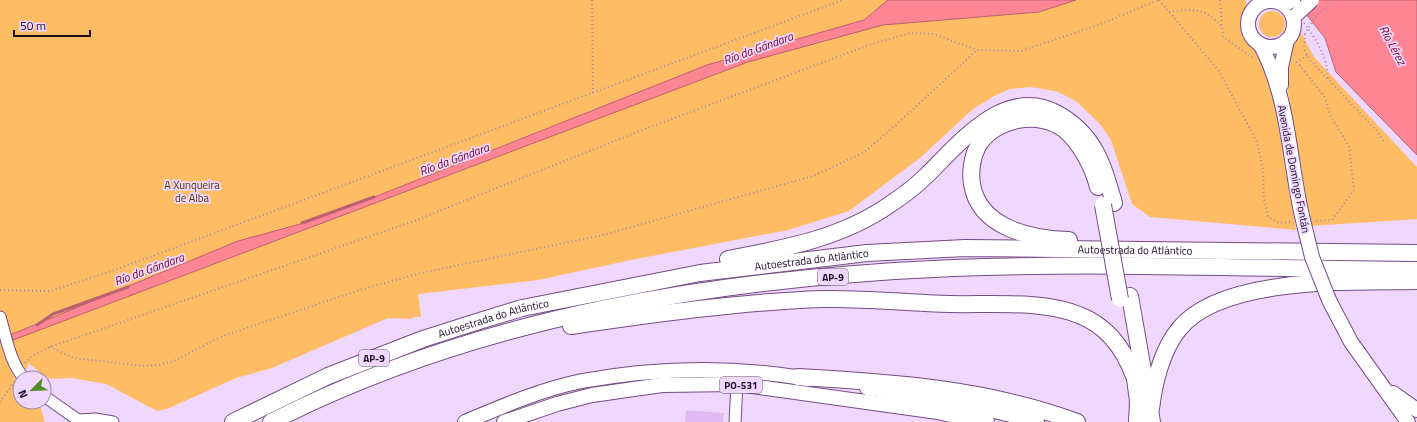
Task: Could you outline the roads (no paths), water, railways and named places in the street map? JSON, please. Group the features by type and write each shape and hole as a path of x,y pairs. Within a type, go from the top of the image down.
{"highway":[{"path":"522,308 557,292 797,246 848,228 893,203 927,175 953,147 989,118 1008,109 1031,106 1048,109 1070,121 1088,138 1100,158 1125,298 1142,418"},
{"path":"1108,204 1086,157 1075,141 1064,130 1043,121 1030,119 1017,120 1007,122 995,129 978,146 971,174 974,192 978,203 990,218 1008,229 1030,235 1066,240 1210,243 1240,251"},
{"name":"Autoestrada do Atlántico","path":"233,422 328,376 423,339 522,308 700,273 867,253 965,248 1417,253"},
{"name":"Autoestrada do Atlántico","path":"271,422 371,376 470,342 524,327 622,305 726,288 811,278 953,268 1101,267 1417,270"},
{"path":"1142,418 1169,346 1179,329 1196,314 1216,302 1239,294 1285,287 1338,282 1417,281"},
{"path":"1125,298 1134,376 1142,418"},
{"path":"470,342 684,310 824,299 1021,305 1057,309 1080,315 1094,323 1117,342 1127,357 1134,376"},
{"path":"798,377 862,380 945,389 1054,414 1077,422"},
{"path":"974,420 986,422"}],"main road":[{"path":"1247,0 1250,15 1248,28 1250,35 1260,44 1274,47 1287,40 1291,35 1297,18 1312,0"},
{"path":"1250,15 1258,5 1280,2 1297,18"},
{"name":"Avenida de Domingo Fontán","path":"1281,99 1281,67 1287,40"},
{"name":"Avenida de Domingo Fontán","path":"1260,44 1269,63 1281,99 1302,220 1312,256 1329,300 1351,342 1408,422"},
{"name":"PO-531","path":"465,422 544,391 582,381 671,369 705,369 798,377 939,399 999,411 1037,422"},
{"name":"PO-531","path":"504,422 558,404 592,395 662,385 737,384 938,412 974,420"},
{"path":"1384,387 1417,410"}],"street":[{"path":"0,317 12,357 19,370"},
{"path":"735,422 737,384"},
{"path":"52,402 76,421 95,419 113,422"}],"water":[{"path":"888,0 1076,0 1039,12 883,25 748,62 13,340 10,335 238,241 304,223 372,198 707,65 864,20"},
{"name":"Río Lérez","path":"1295,0 1417,0 1417,155 1336,72 1325,38"}],"waterway":[{"name":"Río da Gándara","path":"302,223 374,197"},
{"name":"Río da Gándara","path":"37,325 53,314 128,287"}],"park label":[{"name":"A Xunqueira de Alba","path":"192,191"}]}
